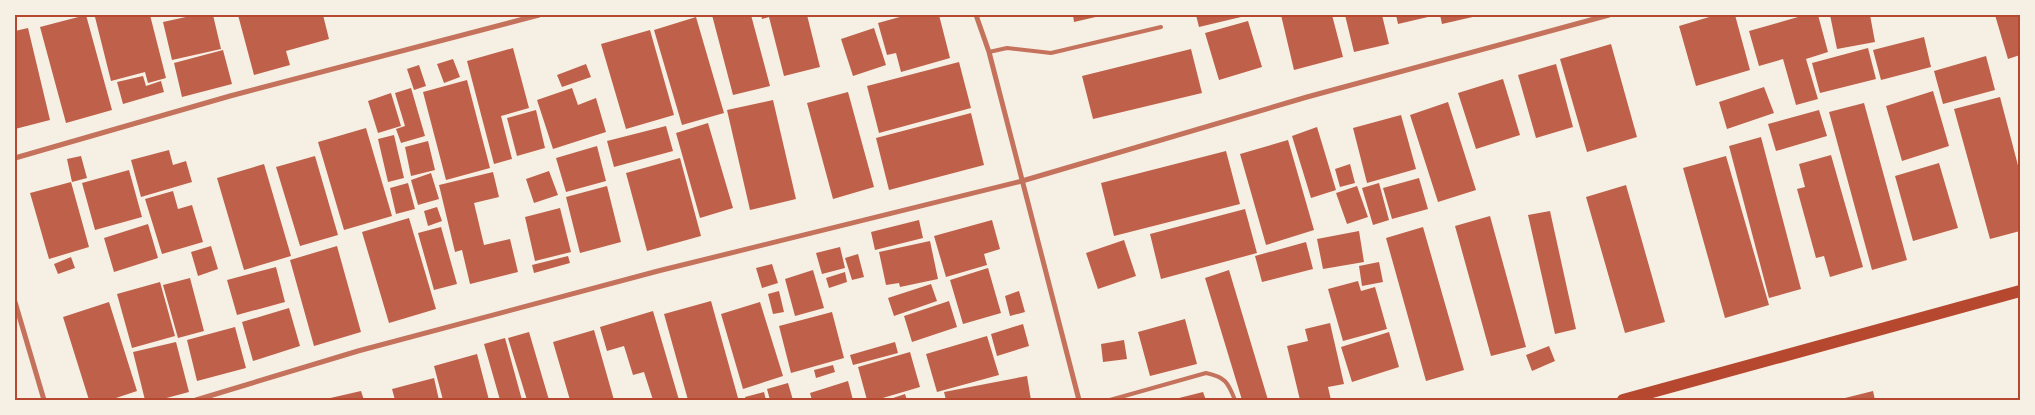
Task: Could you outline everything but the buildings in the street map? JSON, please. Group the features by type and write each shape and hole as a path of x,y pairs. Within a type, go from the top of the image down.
{"main road":[{"path":"1623,400 2020,291"}],"street":[{"path":"15,158 240,93 539,15"},
{"path":"976,15 988,52 1079,400"},
{"path":"196,400 358,351 658,271 1022,181 1307,97 1609,15"},
{"path":"15,302 44,400"}],"lane":[{"path":"988,52 1007,48 1051,53 1161,27"},
{"path":"1110,400 1206,373 1219,376 1229,385 1235,400"}]}
